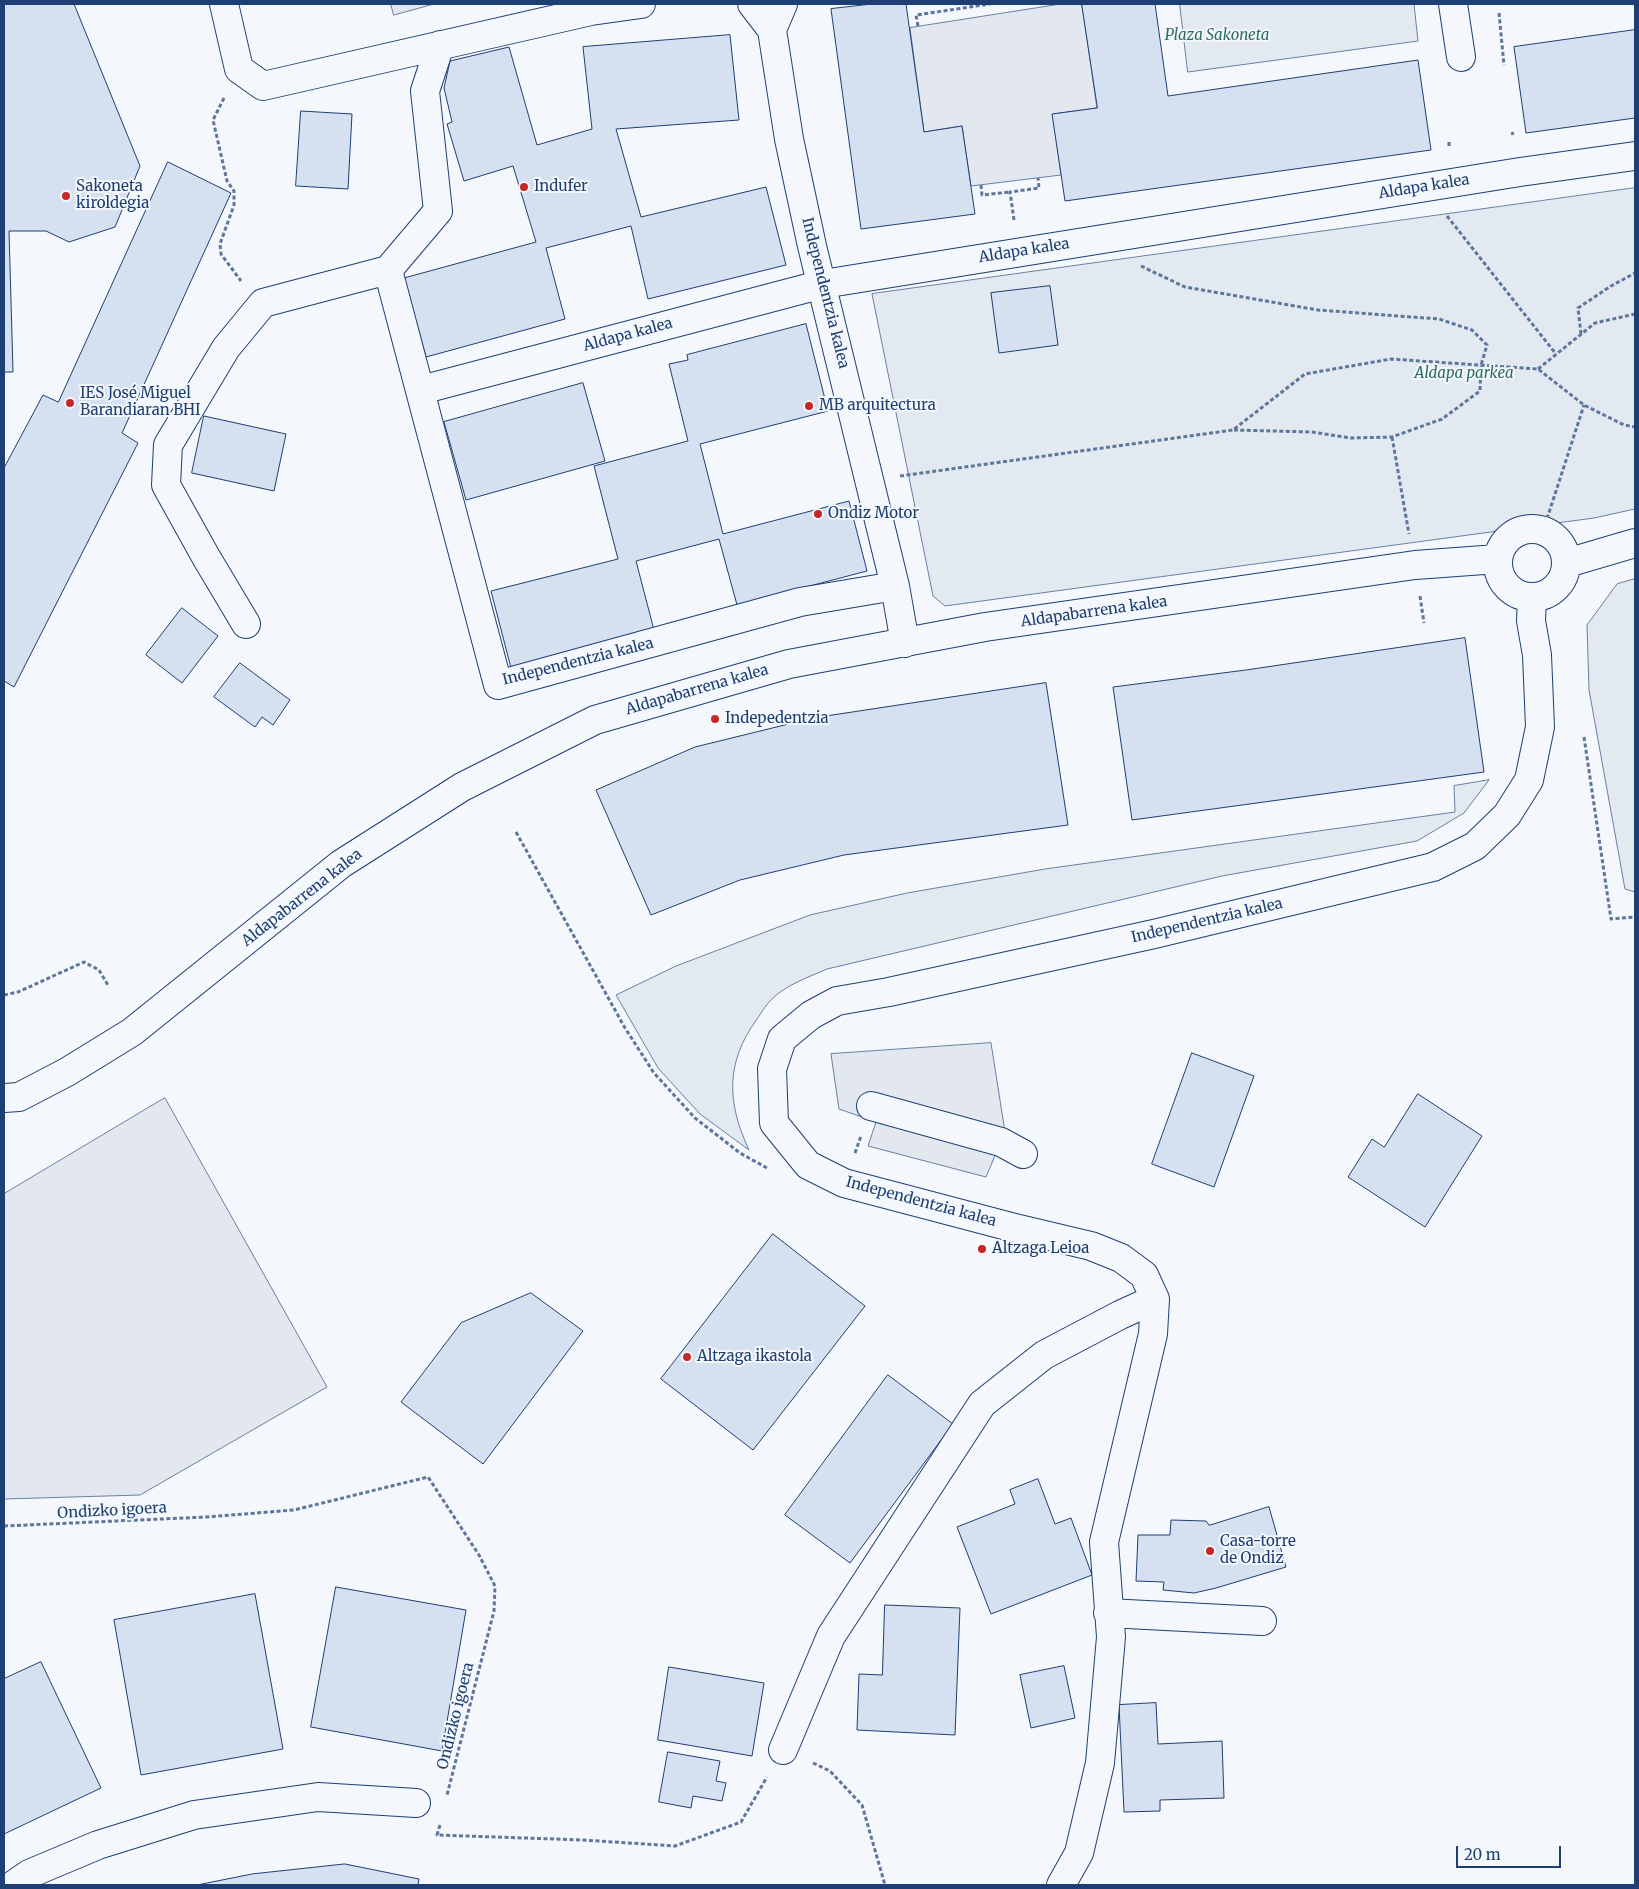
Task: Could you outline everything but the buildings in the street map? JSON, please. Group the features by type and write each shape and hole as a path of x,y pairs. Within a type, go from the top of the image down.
{"street":[{"path":"224,4 239,68 263,86 591,11 641,4"},
{"name":"Independentzia kalea","path":"752,4 772,30 789,139 812,246 895,586 905,643"},
{"path":"772,30 783,4"},
{"path":"1453,4 1461,57"},
{"path":"246,624 166,485 168,445 226,348 263,303 388,270 438,211 425,91 440,45"},
{"name":"Aldapa kalea","path":"421,390 822,284 1520,172 1635,156"},
{"path":"388,270 421,390"},
{"name":"Independentzia kalea","path":"421,390 498,685 800,602 895,586"},
{"path":"1528,529 1543,531 1559,541 1565,551 1567,563 1565,574 1553,592 1543,597 1532,598 1515,593 1502,582 1498,571 1498,559 1501,548 1507,539 1517,532 1528,529"},
{"path":"1567,563 1635,543"},
{"name":"Aldapabarrena kalea","path":"4,1098 19,1097 67,1072 132,1032 341,864 470,783 594,720 789,664 985,627 1415,566 1498,559"},
{"name":"Independentzia kalea","path":"1156,1299 1144,1275 1121,1258 1091,1246 844,1183 808,1165 774,1123 772,1069 782,1039 811,1015 837,1001 889,992 1154,934 1433,867 1474,846 1507,815 1529,780 1540,727 1537,655 1531,621 1532,598"},
{"path":"871,1106 1001,1142 1023,1154"},
{"path":"784,1750 832,1636 982,1404 1044,1355 1120,1315 1156,1299 1153,1334 1104,1542 1111,1637 1100,1763 1079,1853 1061,1885"},
{"path":"1108,1613 1262,1621"},
{"path":"13,1885 29,1874 98,1845 194,1815 318,1797 416,1803"}],"path":[{"path":"918,26 916,15 990,4"},
{"path":"1499,13 1504,65"},
{"path":"213,120 227,181 234,191 234,205 220,244 221,254 247,288"},
{"path":"1449,142 1450,146"},
{"path":"981,185 982,196 1039,188 1038,178"},
{"path":"1010,192 1014,220"},
{"path":"1445,213 1556,354"},
{"path":"870,480 1233,430 1312,432 1351,438 1392,437 1442,419 1480,391 1480,365 1488,345 1472,330 1439,320 1318,310 1185,287 1132,262"},
{"path":"1581,335 1578,308 1635,273"},
{"path":"1538,369 1595,323 1635,314"},
{"path":"1233,430 1304,374 1391,359 1538,369 1584,405 1624,425 1635,427"},
{"path":"1543,531 1584,405"},
{"path":"1392,437 1424,623"},
{"path":"1584,737 1611,919 1635,917"},
{"path":"516,832 625,1028 654,1072 695,1118 740,1153"},
{"path":"4,996 18,992 84,962 99,970 109,987"},
{"name":"Ondizko igoera","path":"4,1526 206,1517 294,1510 428,1476 478,1555 495,1586 494,1611 446,1800"},
{"path":"441,1818 437,1835 583,1840 675,1846 741,1822 784,1750 830,1771 862,1805 885,1885"}],"green space":[{"name":"Plaza Sakoneta","path":"1180,4 1414,4 1418,41 1188,72"},
{"name":"Aldapa parkea","path":"1635,188 1635,509 1594,518 945,606 933,596 872,294"},
{"path":"1635,579 1635,892 1625,889 1589,690 1587,625 1617,584"},
{"path":"1489,780 1464,813 1417,841 1222,876 827,969 799,981 779,993 769,1002 747,1035 739,1051 733,1083 733,1099 736,1116 749,1150 700,1114 658,1068 616,995 676,966 810,915 907,893 1045,869 1455,812 1454,786"}],"shaded area":[{"path":"391,4 434,4 394,15"},
{"path":"1061,4 1082,4 1097,108 1053,114 1061,175 971,186 962,126 924,132 910,28"},
{"path":"991,1043 1005,1132 986,1177 868,1146 876,1122 839,1109 831,1054"},
{"path":"165,1098 327,1387 140,1495 4,1499 4,1194"}],"place":[{"name":"Indufer","path":"524,187"},
{"name":"Sakoneta kiroldegia","path":"66,196"},
{"name":"IES José Miguel Barandiaran BHI","path":"70,403"},
{"name":"MB arquitectura","path":"809,406"},
{"name":"Ondiz Motor","path":"818,514"},
{"name":"Indepedentzia","path":"715,719"},
{"name":"Altzaga Leioa","path":"982,1249"},
{"name":"Altzaga ikastola","path":"687,1357"},
{"name":"Casa-torre de Ondiz","path":"1210,1551"}]}
